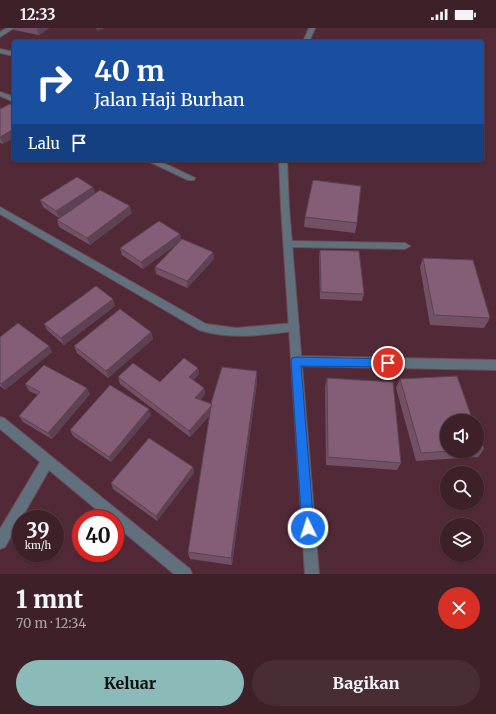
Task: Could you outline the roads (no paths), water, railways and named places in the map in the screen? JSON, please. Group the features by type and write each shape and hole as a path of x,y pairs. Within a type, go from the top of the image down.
{"street":[{"path":"0,35 10,28"},
{"path":"307,40 312,28"},
{"path":"0,51 12,54"},
{"path":"0,94 12,99"},
{"path":"155,162 191,178"},
{"path":"283,162 312,574"},
{"path":"0,210 202,327 214,331 240,332 294,327"},
{"path":"289,244 405,246"},
{"path":"296,361 496,365"},
{"path":"0,422 184,574"},
{"path":"0,542 47,462"}]}
